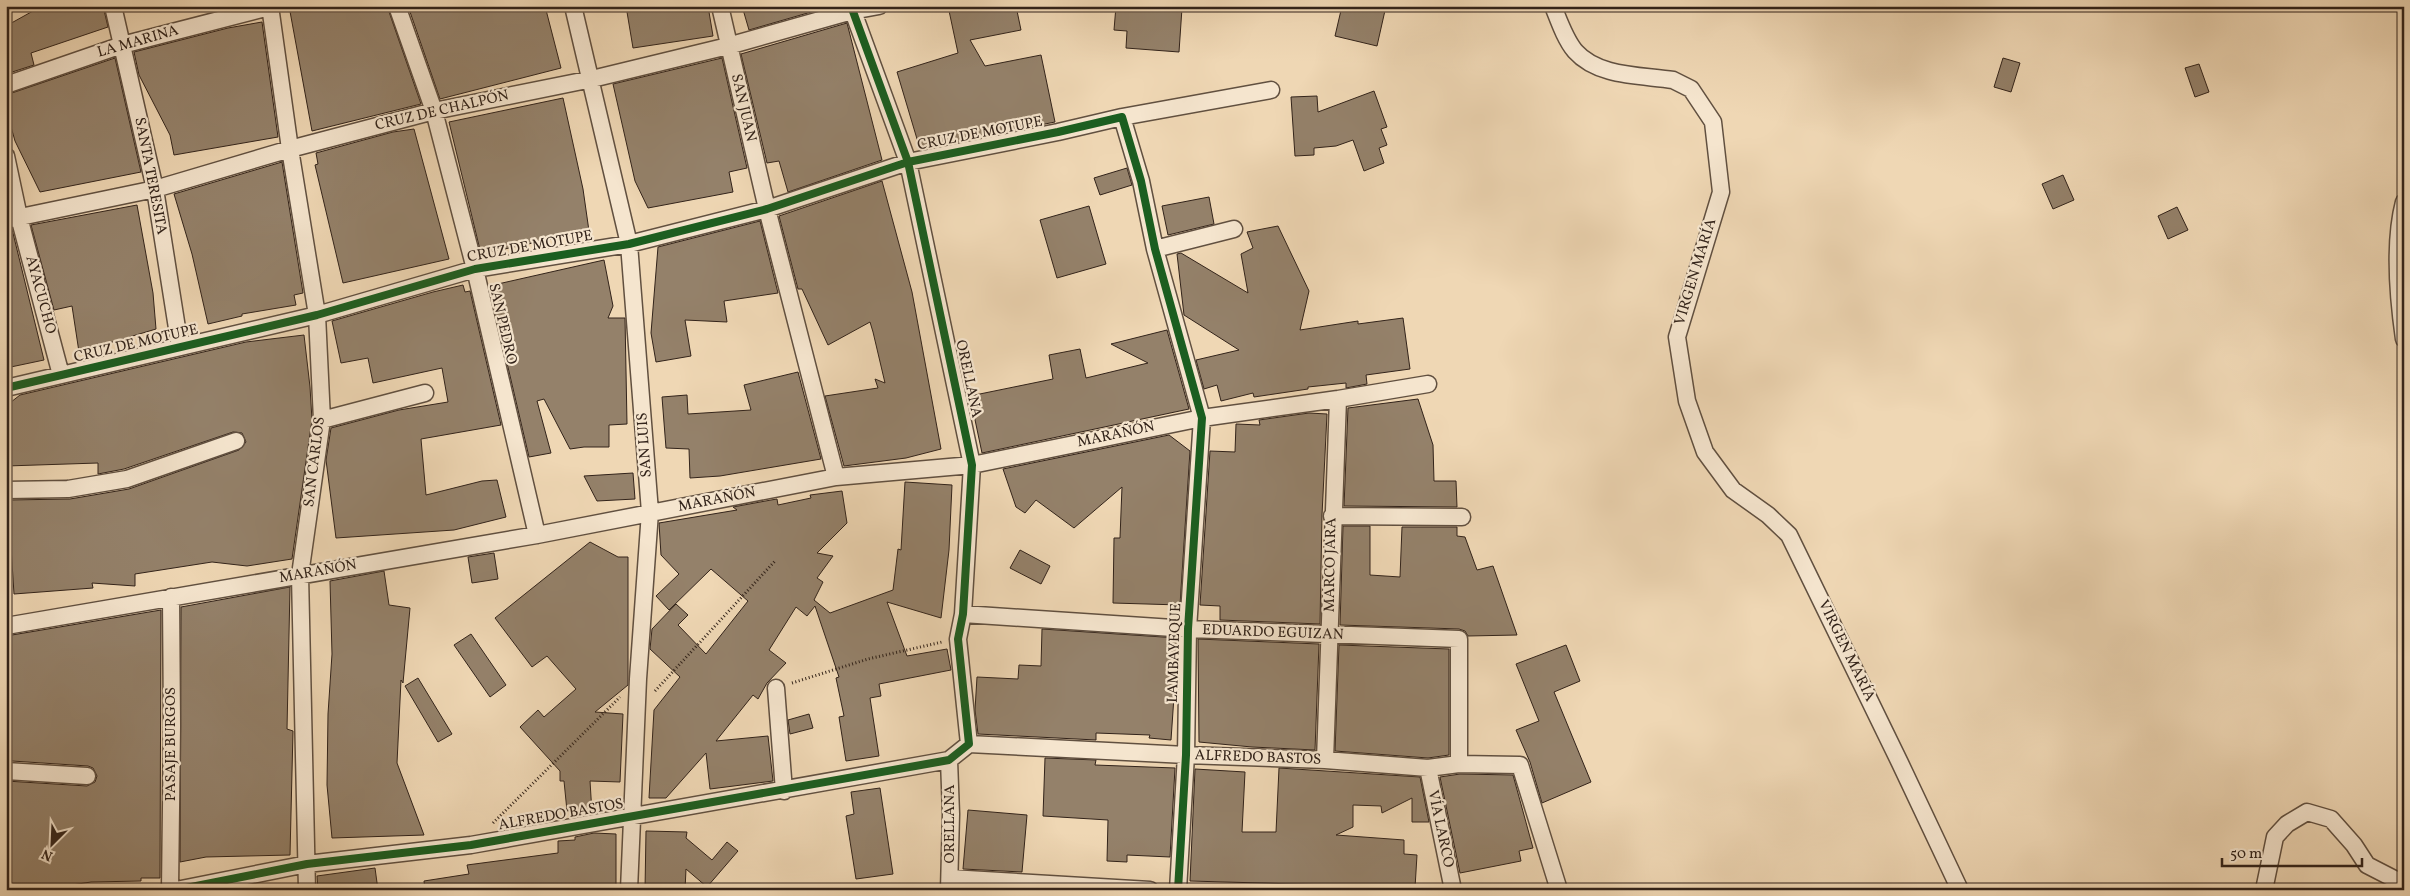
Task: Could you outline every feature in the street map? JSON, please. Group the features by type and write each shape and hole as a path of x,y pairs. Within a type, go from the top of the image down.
{"street":[{"name":"SANTA TERESITA","path":"112,6 155,188 180,347"},
{"name":"LA MARINA","path":"6,85 122,45 271,6"},
{"name":"SAN CARLOS","path":"271,6 290,149 317,315 322,420 300,575 306,890"},
{"name":"SAN PEDRO","path":"397,6 434,110 475,269 537,535"},
{"name":"SAN LUIS","path":"574,6 629,244 650,512 638,679 629,890"},
{"name":"SAN JUAN","path":"720,6 766,209 836,477"},
{"name":"CRUZ DE CHALPÓN","path":"13,218 155,188 434,110 592,79 728,46 852,8 879,6"},
{"name":"VIRGEN MARÍA","path":"1553,6 1574,50 1588,63 1601,69 1673,80 1681,83 1691,89 1713,122 1721,192 1677,337 1687,401 1705,452 1733,490 1768,515 1789,535 1960,890"},
{"name":"ORELLANA","path":"852,8 908,162 972,465 963,614 958,639 968,744"},
{"name":"CRUZ DE MOTUPE","path":"6,388 317,315 475,269 629,244 766,209 908,162 1058,132 1122,117 1271,90"},
{"name":"LAMBAYEQUE","path":"1122,117 1141,181 1155,249 1202,418 1188,629 1186,755 1178,890"},
{"name":"AYACUCHO","path":"6,156 13,218 61,375"},
{"path":"2404,202 2399,220 2399,303 2404,339"},
{"path":"1155,249 1234,230"},
{"name":"MARAÑÓN","path":"6,626 537,535 836,477 972,465 1202,418 1338,400 1428,384"},
{"path":"322,420 425,393"},
{"name":"MARCO JARA","path":"1325,760 1332,516 1338,400"},
{"path":"6,490 68,489 127,479 236,441"},
{"path":"1332,516 1462,517"},
{"name":"PASAJE BURGOS","path":"170,890 171,597"},
{"name":"EDUARDO EGUIZAN","path":"963,614 1188,629 1330,636 1459,639 1459,764"},
{"path":"776,688 784,791"},
{"path":"949,760 968,744"},
{"name":"ALFREDO BASTOS","path":"968,744 1325,760 1428,768 1459,764 1520,765 1559,890"},
{"name":"ORELLANA","path":"949,760 951,814 949,884"},
{"name":"ALFREDO BASTOS","path":"176,890 307,864 471,845 784,791 949,760"},
{"name":"VÍA LARCO","path":"1428,768 1453,890"},
{"path":"6,771 87,776"},
{"path":"2264,890 2275,837 2287,824 2306,812 2331,819 2354,845 2367,864 2404,884"},
{"path":"949,884 1150,890"}],"path":[{"path":"637,711 775,561"},
{"path":"776,688 868,660 958,639"},
{"path":"492,824 638,679"}],"building":[{"path":"42,6 103,6 108,27 31,53 34,65 6,74 6,26"},
{"path":"289,6 387,6 421,104 312,131"},
{"path":"408,6 545,6 561,68 440,99"},
{"path":"626,6 708,6 713,36 633,48"},
{"path":"742,6 832,6 749,30"},
{"path":"948,6 1016,6 1021,30 970,40 985,66 1041,55 1055,122 920,149 897,72 958,53"},
{"path":"1116,6 1182,8 1179,52 1126,48 1127,31 1114,30"},
{"path":"1342,6 1386,6 1377,46 1335,36"},
{"path":"262,22 278,137 174,155 170,135 139,75 134,52 228,28"},
{"path":"847,23 882,160 788,192 779,161 767,163 741,54"},
{"path":"115,58 141,172 40,192 15,141 6,109 6,95"},
{"path":"722,58 747,168 729,172 733,192 648,208 635,181 613,84"},
{"path":"2003,58 2020,63 2011,92 1994,87"},
{"path":"2199,64 2209,92 2195,97 2185,68"},
{"path":"1374,91 1387,127 1381,129 1387,145 1379,148 1384,163 1364,171 1353,140 1336,146 1314,148 1314,155 1295,156 1291,97 1317,96 1318,112"},
{"path":"563,98 583,189 589,231 481,254 449,122"},
{"path":"414,129 449,259 343,283 315,165 318,164 316,153 393,132"},
{"path":"282,162 303,293 294,295 296,305 242,314 242,316 208,324 192,254 174,194"},
{"path":"1127,168 1132,185 1100,195 1094,178"},
{"path":"2063,175 2074,200 2053,209 2042,184"},
{"path":"882,181 912,292 941,449 906,458 844,466 825,396 878,388 875,379 885,383 873,332 870,322 828,345 802,289 798,289 779,216"},
{"path":"1209,197 1214,224 1168,235 1162,206"},
{"path":"137,205 153,293 156,329 79,352 72,306 54,310 31,225"},
{"path":"1089,206 1106,264 1057,278 1040,220"},
{"path":"2177,207 2188,230 2168,239 2158,216"},
{"path":"760,221 778,293 724,301 727,322 685,320 691,356 656,362 651,333 658,247"},
{"path":"1278,226 1309,291 1300,330 1358,321 1358,324 1403,318 1410,369 1366,375 1367,384 1346,388 1346,383 1308,387 1308,389 1254,397 1253,393 1221,401 1217,385 1204,389 1196,360 1239,350 1184,315 1177,254 1181,253 1248,293 1241,254 1253,248 1247,232"},
{"path":"12,229 44,360 6,368 6,230"},
{"path":"604,260 613,306 608,318 625,318 627,424 609,425 609,447 570,449 544,399 537,401 551,453 529,457 489,286"},
{"path":"463,285 465,292 470,291 501,425 421,439 426,495 482,481 497,480 506,517 454,530 336,538 326,460 331,428 399,410 448,402 442,368 373,383 368,358 341,363 332,321"},
{"path":"1167,330 1189,409 982,453 970,396 1053,379 1049,355 1080,349 1086,378 1148,363 1111,344"},
{"path":"304,335 312,420 292,559 247,566 212,562 135,574 135,586 92,583 93,588 14,594 8,500 70,499 129,489 239,450 246,442 242,433 233,432 124,469 98,474 98,463 6,466 6,406 20,395 246,342"},
{"path":"798,372 821,459 720,476 690,478 689,449 666,448 662,397 687,395 688,414 751,410 744,385"},
{"path":"1418,399 1433,445 1434,481 1456,481 1457,507 1344,506 1348,408"},
{"path":"1309,413 1327,414 1322,515 1320,624 1220,620 1220,606 1200,605 1210,451 1235,452 1236,424 1260,425 1259,420"},
{"path":"1169,435 1190,451 1180,605 1113,603 1114,538 1120,538 1122,487 1074,528 1036,500 1025,513 1016,507 1003,469"},
{"path":"633,473 635,499 597,501 584,476"},
{"path":"905,482 952,485 949,550 941,618 887,602 907,656 947,649 951,670 879,684 881,696 870,698 879,756 846,761 839,717 844,716 836,678 839,677 815,606 807,616 796,607 769,650 786,663 767,683 758,699 753,695 716,741 768,736 773,781 710,789 706,753 666,798 649,798 654,710 680,677 650,649 652,629 676,604 688,615 678,625 706,654 748,601 711,569 669,610 656,596 679,574 661,555 659,523 737,510 733,507 771,500 777,499 778,505 811,498 810,495 842,491 847,523 817,553 833,556 817,578 823,582 814,600 830,613 893,590 898,549 901,550"},
{"path":"1343,526 1370,526 1370,575 1400,577 1402,527 1457,527 1457,536 1465,537 1477,570 1493,566 1517,635 1468,636 1465,631 1459,629 1340,625"},
{"path":"590,542 618,557 628,557 628,685 595,712 623,714 620,782 590,781 592,813 575,816 575,810 567,811 564,781 560,781 560,771 520,727 538,710 544,717 576,689 547,656 532,667 495,618"},
{"path":"1020,550 1050,566 1041,584 1010,568"},
{"path":"494,553 498,579 472,583 468,557"},
{"path":"384,571 389,605 410,608 403,683 401,680 397,763 424,835 332,838 327,785 328,714 332,654 330,581"},
{"path":"290,587 287,729 293,731 290,855 206,857 180,862 181,607"},
{"path":"161,610 160,878 141,878 141,881 91,882 39,890 6,890 6,781 87,786 95,782 97,776 93,768 88,766 12,761 6,743 6,636"},
{"path":"1042,629 1178,638 1171,740 1149,738 1150,735 1096,733 1096,740 978,734 975,710 977,677 1018,679 1019,665 1041,666"},
{"path":"471,634 506,685 490,697 454,645"},
{"path":"1198,639 1319,644 1315,750 1199,742"},
{"path":"1339,645 1449,649 1449,755 1428,758 1335,751"},
{"path":"1566,645 1580,681 1554,692 1591,782 1542,803 1530,762 1516,730 1539,721 1516,664"},
{"path":"418,678 452,734 438,742 405,686"},
{"path":"809,714 813,728 790,734 788,720"},
{"path":"1045,758 1096,760 1095,765 1175,768 1170,857 1127,855 1127,862 1107,861 1108,820 1043,816"},
{"path":"1279,768 1420,777 1429,822 1412,822 1412,798 1382,813 1381,806 1353,805 1353,827 1336,835 1404,840 1404,854 1417,855 1415,888 1350,885 1350,890 1331,890 1331,885 1190,881 1195,769 1245,772 1242,832 1276,832"},
{"path":"1460,774 1513,775 1533,848 1519,851 1521,861 1460,873 1440,777"},
{"path":"880,788 893,874 856,879 846,816 854,814 851,792"},
{"path":"968,810 1027,815 1022,872 963,869"},
{"path":"646,831 687,832 686,838 712,860 727,842 738,851 707,887 686,869 685,890 645,890"},
{"path":"594,833 616,834 616,890 425,890 424,881 469,874 467,865 558,853 558,841 575,840 575,837"},
{"path":"375,868 378,890 318,890 317,876"}],"cycle path":[{"path":"176,890 307,864 471,845 949,760 969,744 958,639 963,614 972,465 908,162 851,6"},
{"path":"6,388 317,315 475,269 629,244 767,209 908,162 1058,132 1122,117 1141,181 1155,249 1202,418 1188,629 1186,755 1178,890"}]}
